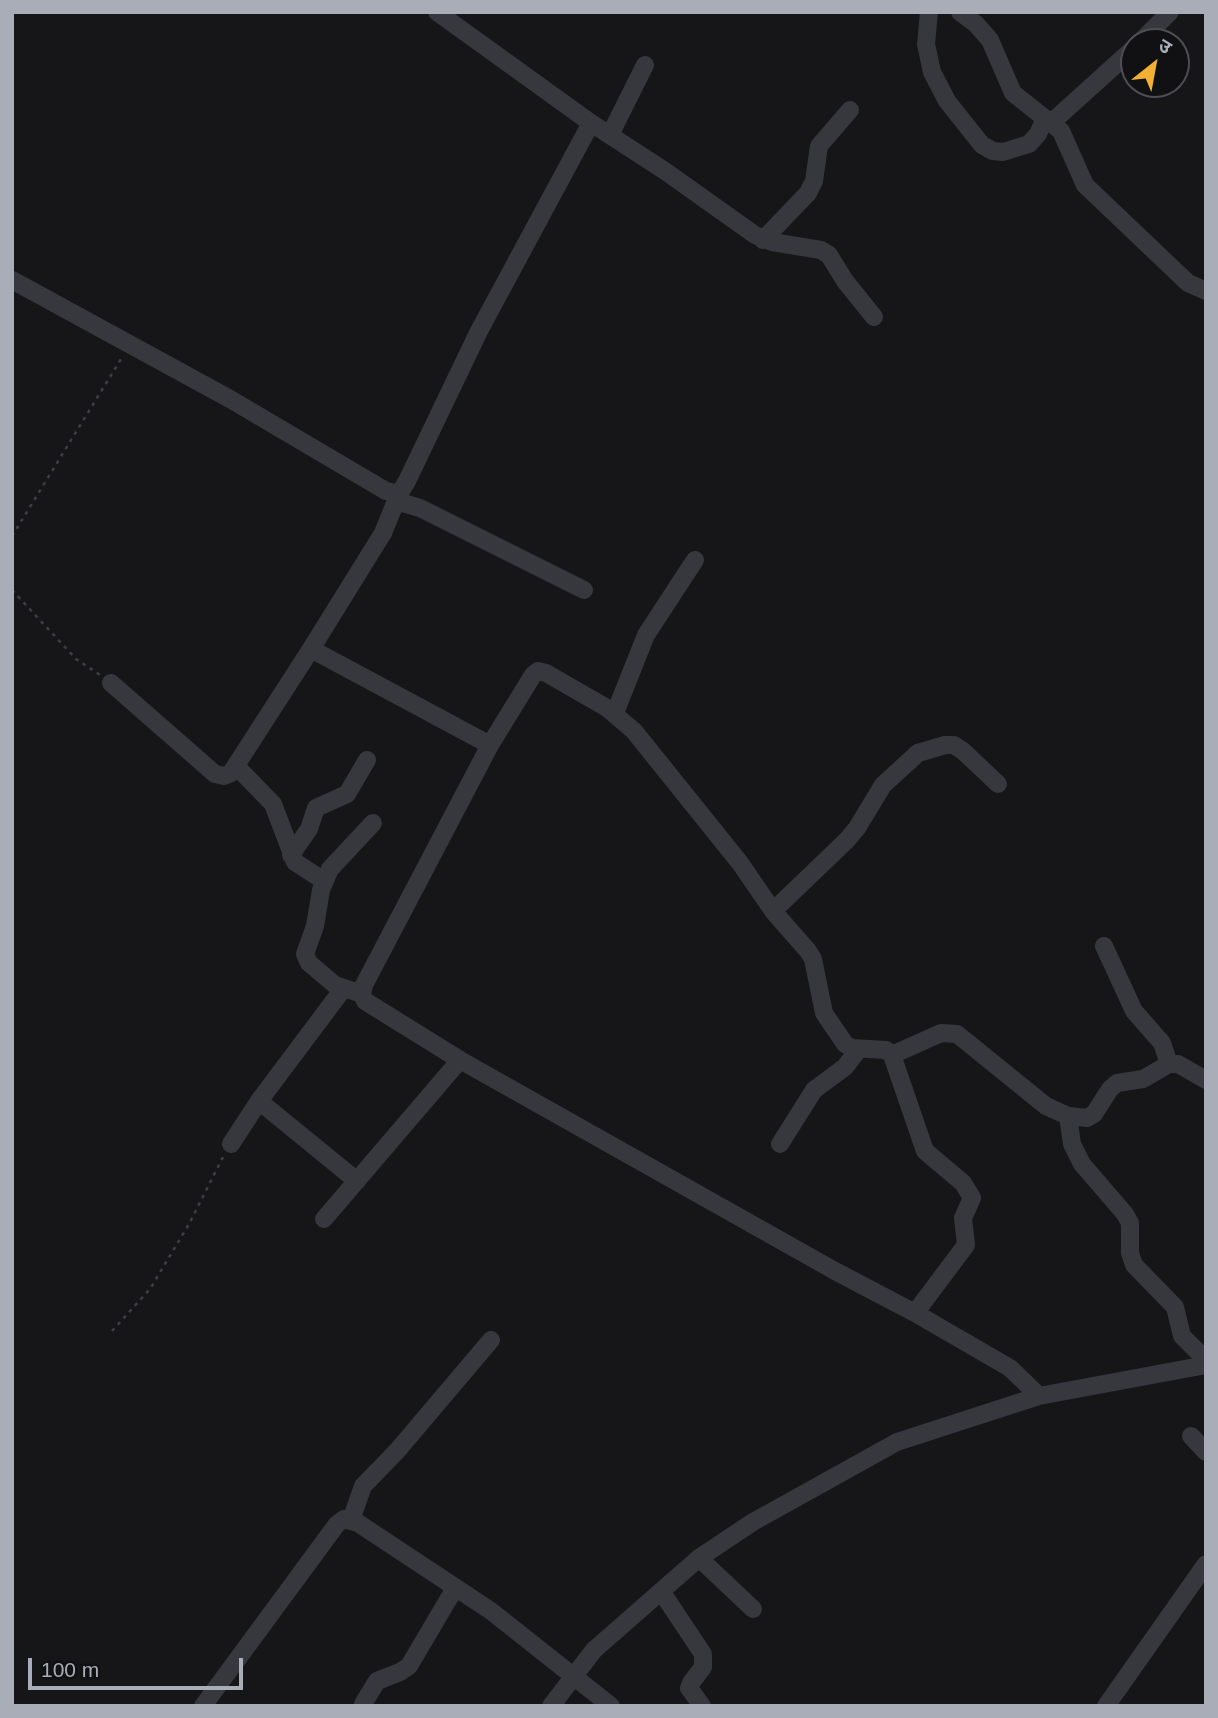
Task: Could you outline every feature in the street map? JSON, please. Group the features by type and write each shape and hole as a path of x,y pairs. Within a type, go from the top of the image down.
{"street":[{"path":"437,12 591,123 665,170 763,240 821,250 829,255 845,281 874,317"},
{"path":"929,12 926,44 932,72 947,101 982,145 993,151 1003,152 1030,144 1048,120 1120,60"},
{"path":"960,12 976,24 990,40 1013,93 1061,131 1067,140 1078,174 1094,195 1188,283 1206,291"},
{"path":"1154,28 1170,12"},
{"path":"610,135 645,65"},
{"path":"763,240 808,193 814,181 819,146 850,110"},
{"path":"111,683 215,774 224,776 231,773 383,533 396,497 407,481 479,331 591,123"},
{"path":"12,280 131,344 396,497 584,590"},
{"path":"615,713 646,635 695,560"},
{"path":"311,649 490,745"},
{"path":"915,1313 966,1245 962,1219 972,1198 963,1183 925,1151 892,1055 886,1050 852,1048 845,1044 824,1013 813,959 634,731 615,713 538,671 490,745 364,985 362,994 365,1001 460,1060 1010,1368 1039,1396"},
{"path":"773,911 847,840 883,785 918,753 954,745 998,784"},
{"path":"291,855 309,829 316,807 347,794 367,760"},
{"path":"236,766 272,804 291,855 301,867 324,881"},
{"path":"362,994 342,989 305,959 324,881 335,863 373,823"},
{"path":"1104,946 1134,1011 1162,1043 1169,1064"},
{"path":"231,1144 258,1101 342,989"},
{"path":"892,1055 942,1033 957,1034 1046,1106 1068,1115 1087,1118 1094,1114 1117,1083 1143,1079 1169,1064 1178,1064 1206,1080"},
{"path":"780,1144 814,1090 845,1067 859,1049"},
{"path":"324,1219 460,1060"},
{"path":"258,1101 358,1181"},
{"path":"1068,1115 1072,1144 1082,1164 1130,1223 1130,1252 1134,1265 1175,1307 1182,1336 1206,1360"},
{"path":"351,1520 363,1486 397,1451 491,1340"},
{"path":"551,1706 594,1650 699,1558 753,1522 897,1442 1039,1396 1206,1366"},
{"path":"1191,1436 1206,1452"},
{"path":"203,1706 337,1524 345,1520 351,1520 491,1611 611,1706"},
{"path":"699,1558 753,1609"},
{"path":"1106,1706 1206,1564"},
{"path":"363,1704 377,1681 400,1672 409,1665 456,1588"},
{"path":"661,1591 703,1654 703,1667 689,1688 702,1706"}],"path":[{"path":"12,536 131,344"},
{"path":"12,590 76,659 111,683"},
{"path":"112,1331 150,1289 189,1224 231,1144"}]}
